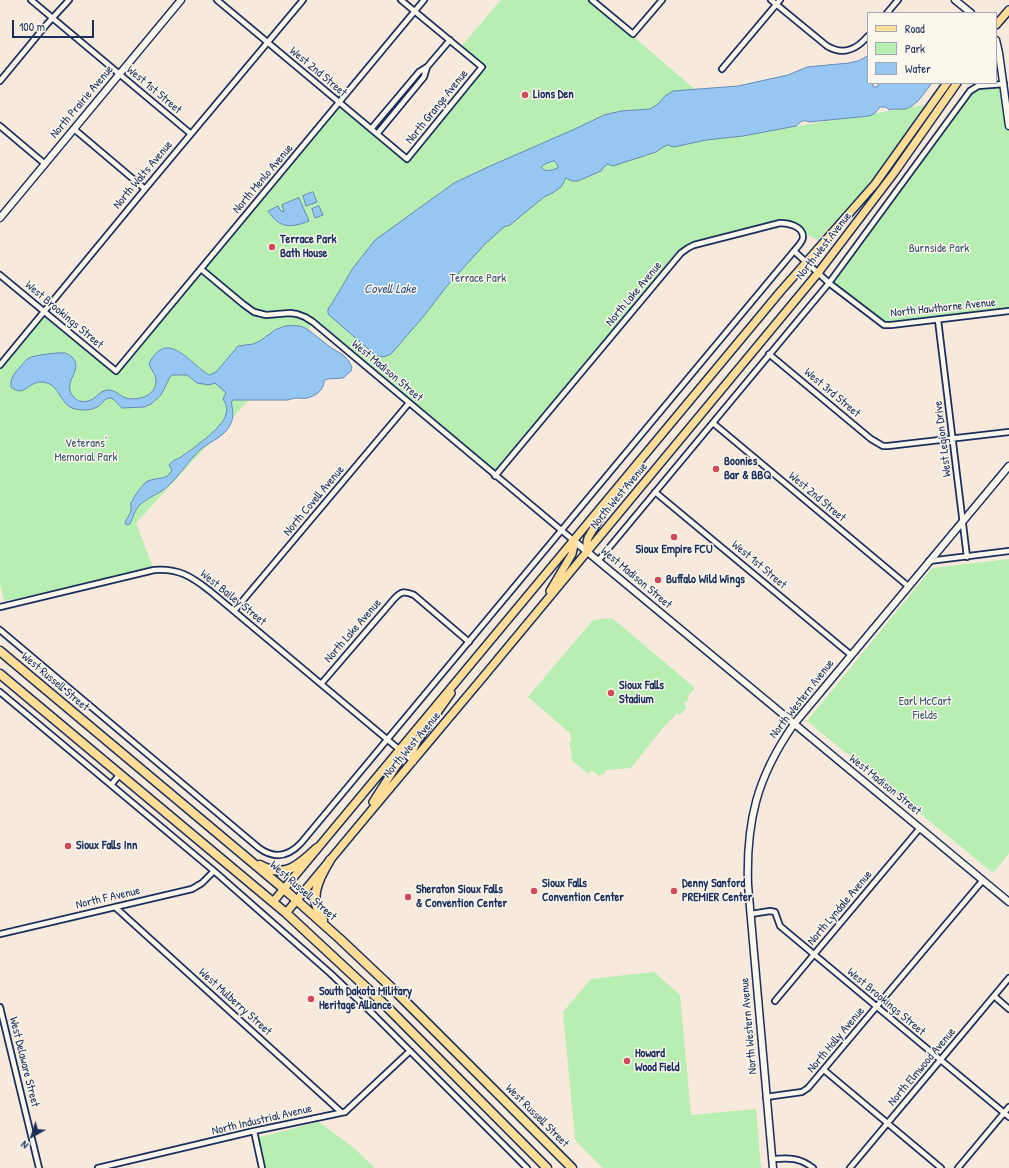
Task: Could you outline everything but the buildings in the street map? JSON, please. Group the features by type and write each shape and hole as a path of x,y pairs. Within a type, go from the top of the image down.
{"highway":[{"name":"West Russell Street","path":"2,653 231,844 332,932 390,986 572,1168"},
{"path":"0,674 286,913 384,1004 548,1168"},
{"path":"231,844 248,858 260,865 274,870 290,869 295,867 317,848"},
{"path":"330,860 318,883 315,898 319,913 332,932"}],"main road":[{"path":"997,24 1009,10"},
{"name":"North West Avenue","path":"273,902 611,494 806,262 881,177 946,84"},
{"name":"North West Avenue","path":"286,913 818,273 894,172 956,84"},
{"path":"587,552 588,538 603,513 611,494"},
{"path":"546,600 556,579 572,554 574,545 573,540"},
{"path":"413,761 413,750 417,740 448,698 460,676"},
{"path":"370,812 370,808 377,795 398,763 400,754 399,749"}],"street":[{"name":"West 1st Street","path":"31,0 191,134"},
{"path":"0,81 69,0"},
{"name":"North Prairie Avenue","path":"0,218 181,0"},
{"name":"West 2nd Street","path":"217,0 407,159"},
{"name":"North Walts Avenue","path":"0,365 145,188 303,0"},
{"path":"371,129 419,72 427,67 450,40 401,0"},
{"name":"North Menlo Avenue","path":"116,371 424,0"},
{"path":"592,0 633,34 662,0"},
{"path":"771,0 831,49 840,51 847,50 859,45 867,37"},
{"path":"722,69 780,0"},
{"path":"888,12 898,0"},
{"path":"955,0 970,12"},
{"name":"North Grange Avenue","path":"407,159 482,67 450,40"},
{"path":"997,44 1009,126"},
{"path":"377,134 424,77 427,67"},
{"name":"North West Avenue","path":"598,561 829,283 970,91 978,86 1004,84"},
{"path":"0,126 45,164"},
{"path":"74,129 145,188"},
{"name":"North Lake Avenue","path":"495,476 684,250 780,223 791,224 803,235 803,239 794,251"},
{"path":"794,251 806,262"},
{"name":"North West Avenue","path":"280,855 287,854 301,843 794,251"},
{"name":"North Hawthorne Avenue","path":"806,262 829,283 884,325 1009,311"},
{"name":"West Madison Street","path":"200,269 254,312 266,315 290,313 297,314 313,322 495,476 1009,902"},
{"name":"West Brookings Street","path":"0,275 116,371"},
{"name":"West Legion Drive","path":"938,320 967,557"},
{"name":"West 3rd Street","path":"769,354 871,439 883,446 894,446 952,438"},
{"name":"North Covell Avenue","path":"234,611 409,403"},
{"name":"West 2nd Street","path":"713,423 908,586"},
{"path":"952,438 1009,432"},
{"name":"North Western Avenue","path":"773,1168 748,866 749,836 752,818 763,779 774,756 794,724 1009,466"},
{"name":"West 1st Street","path":"655,492 851,654"},
{"path":"929,562 1009,552"},
{"name":"West Bailey Street","path":"0,607 154,570 165,569 183,573 210,590 413,761"},
{"name":"North Lake Avenue","path":"321,684 400,593 405,592 414,595 469,642"},
{"name":"West Russell Street","path":"0,630 259,848 269,854 280,855"},
{"path":"0,692 214,871 330,973 527,1168"},
{"path":"111,785 120,774"},
{"name":"North Lyndale Avenue","path":"775,1001 920,828"},
{"name":"North F Avenue","path":"0,934 192,889 202,883 214,871"},
{"name":"North Holly Avenue","path":"766,1097 802,1092 808,1088 983,880"},
{"name":"West Mulberry Street","path":"115,907 341,1112"},
{"name":"West Brookings Street","path":"751,914 770,911 775,912 780,926 1009,1117"},
{"name":"North Elmwood Avenue","path":"850,1168 1009,978"},
{"path":"994,996 1009,1010"},
{"name":"West Delaware Street","path":"0,1007 39,1168"},
{"name":"North Industrial Avenue","path":"98,1168 254,1131 345,1112 410,1051"},
{"path":"824,1070 941,1168"},
{"path":"958,1168 1009,1107"},
{"path":"254,1131 262,1168"},
{"path":"772,1159 796,1159 813,1168"}],"green space":[{"name":"Terrace Park","path":"501,0 591,0 749,134 925,105 870,183 818,240 801,232 789,223 780,223 718,239 684,250 495,476 312,323 300,344 136,523 154,570 109,581 4,601 0,583 0,370 44,311 116,371 339,102 407,158 482,68 459,49"},
{"name":"Burnside Park","path":"1004,84 1009,126 1009,311 884,325 829,283 975,87"},
{"name":"Earl McCart Fields","path":"1009,559 1009,853 993,873 807,721 932,568"},
{"name":"Sioux Falls Stadium","path":"612,618 695,688 687,697 689,699 684,704 687,707 680,715 677,713 661,730 631,768 606,770 603,775 601,774 599,776 592,770 588,774 572,760 569,743 571,740 570,733 528,697 593,620"},
{"name":"Howard Wood Field","path":"654,972 680,995 691,1115 756,1109 761,1168 603,1168 576,1141 563,1012 591,979"},
{"path":"319,1122 354,1148 375,1168 266,1168 259,1139 260,1137"}],"water":[{"name":"Covell Lake","path":"867,56 867,84 873,84 873,87 877,87 878,84 931,84 917,102 905,109 889,110 886,107 880,107 874,114 869,116 809,122 803,121 796,126 743,136 706,140 674,147 668,145 656,152 613,166 608,164 601,171 578,181 572,181 566,178 561,187 544,197 510,225 504,227 485,244 447,286 391,354 387,356 381,357 375,355 328,314 328,309 353,268 375,240 454,183 604,115 621,111 650,109 673,91 738,86 788,75 807,67 849,63","holes":["554,161 558,168 551,170 544,170 541,167"]},
{"path":"313,192 317,202 306,206 303,196"},
{"path":"299,198 309,221 297,225 286,225 277,221 268,211 278,206 281,211 284,212 282,205"},
{"path":"319,206 323,215 315,218 312,209"},
{"path":"285,326 298,326 310,331 343,355 352,367 351,371 343,378 327,379 324,381 323,387 319,392 306,398 295,398 288,400 233,400 231,402 233,418 229,428 218,438 201,449 168,486 140,505 130,524 127,525 125,523 131,511 131,503 144,484 148,481 164,478 170,474 172,470 169,465 171,462 181,457 200,443 220,425 227,412 223,399 226,393 215,383 209,385 197,383 187,375 172,375 161,395 151,404 144,407 122,408 112,398 110,398 106,399 99,406 84,410 70,407 66,404 55,388 47,383 41,382 33,384 19,391 11,387 13,375 28,359 42,355 65,353 72,357 75,362 76,367 71,380 70,390 72,395 78,401 89,401 105,390 113,391 126,398 141,398 150,394 155,386 155,377 149,364 156,353 163,349 171,348 179,352 209,375 218,370 238,346 253,344 260,341 275,330"}],"place":[{"name":"Lions Den","path":"525,95"},
{"name":"Terrace Park Bath House","path":"272,247"},
{"name":"Boonies Bar & BBQ","path":"716,469"},
{"name":"Sioux Empire FCU","path":"674,537"},
{"name":"Buffalo Wild Wings","path":"658,580"},
{"name":"Sioux Falls Stadium","path":"611,693"},
{"name":"Sioux Falls Inn","path":"68,846"},
{"name":"Sioux Falls Convention Center","path":"534,891"},
{"name":"Denny Sanford PREMIER Center","path":"674,891"},
{"name":"Sheraton Sioux Falls & Convention Center","path":"408,897"},
{"name":"South Dakota Military Heritage Alliance","path":"311,999"},
{"name":"Howard Wood Field","path":"627,1061"}],"park label":[{"name":"Veterans' Memorial Park","path":"86,451"}]}
